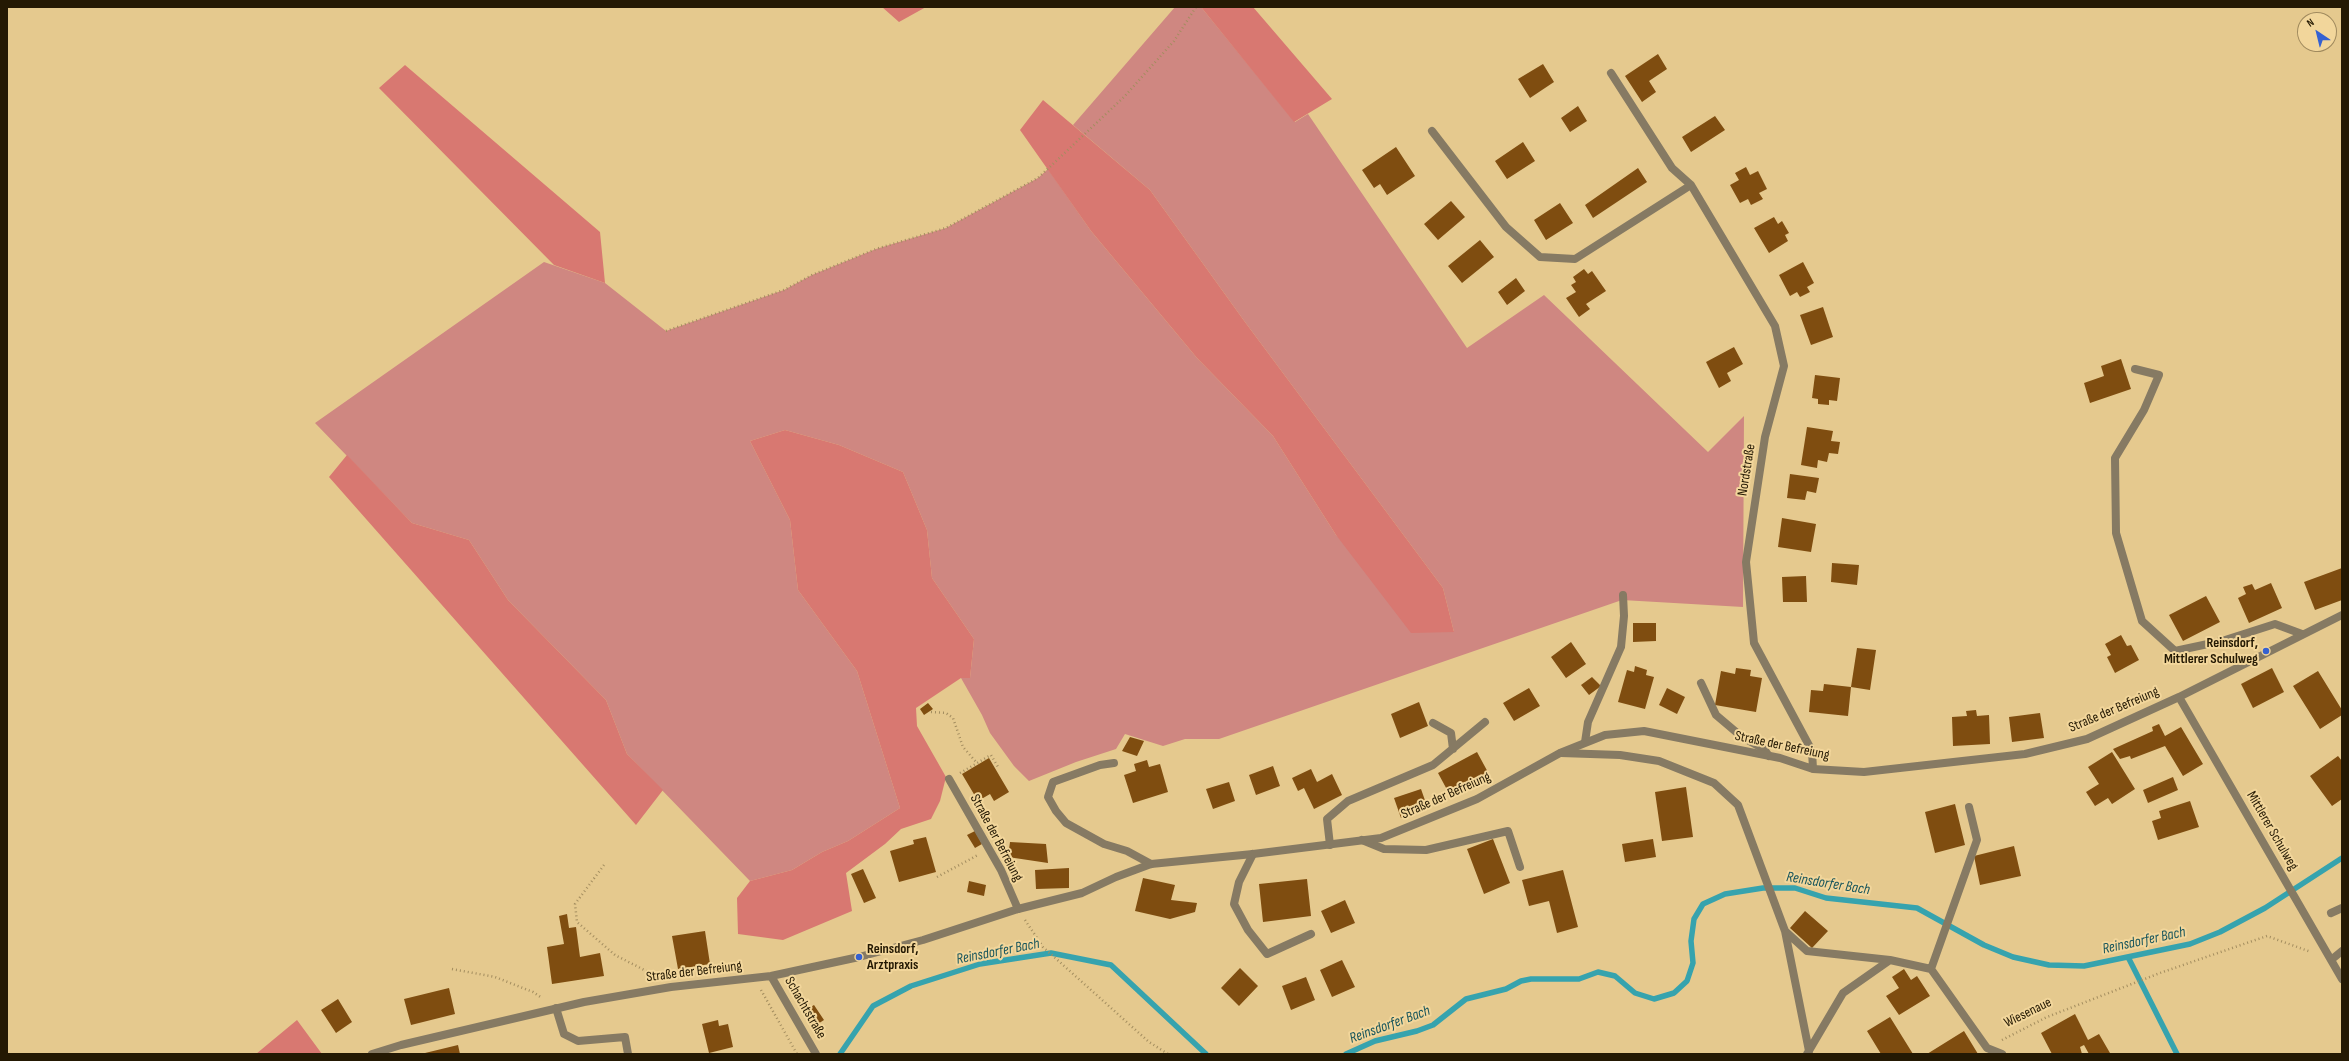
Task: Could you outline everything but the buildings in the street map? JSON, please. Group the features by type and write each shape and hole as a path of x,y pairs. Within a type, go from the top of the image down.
{"street":[{"name":"Nordstraße","path":"1611,73 1672,168 1691,185 1775,326 1784,366 1765,437 1746,562 1754,643 1812,751 1813,769"},
{"path":"1432,131 1506,227 1540,257 1575,259 1691,185"},
{"path":"2135,369 2159,375 2144,410 2115,458 2116,533 2142,621 2175,651 2222,641 2274,624 2302,634"},
{"path":"1585,742 1588,722 1620,646 1624,616 1623,595"},
{"name":"Straße der Befreiung","path":"372,1054 401,1045 556,1008 671,987 771,976 859,957 922,940 1018,909 1082,893 1116,876 1150,864 1253,854 1381,838 1477,799 1560,752 1605,735 1644,731 1769,756 1813,769 1864,772 2025,754 2087,739 2179,697 2302,634 2342,616"},
{"path":"1702,683 1716,715 1742,737 1764,749 1769,756"},
{"name":"Mittlerer Schulweg","path":"2179,697 2342,979"},
{"path":"1330,845 1327,819 1348,801 1433,765 1485,722"},
{"path":"1433,723 1451,733 1453,749"},
{"path":"1560,752 1620,755 1660,761 1714,783 1738,805 1786,931 1808,1052"},
{"path":"1114,763 1100,765 1053,782 1048,797 1056,811 1066,823 1104,844 1127,851 1150,864"},
{"name":"Straße der Befreiung","path":"949,779 1001,870 1018,909"},
{"path":"1931,969 1950,913 1978,840 1969,807"},
{"path":"1362,840 1384,849 1426,850 1508,831 1520,867"},
{"path":"1253,854 1239,882 1234,904 1248,930 1267,954 1312,934"},
{"path":"2331,914 2342,908"},
{"path":"1786,931 1807,951 1890,960 1931,969 1987,1048 2002,1054"},
{"path":"2331,960 2342,951"},
{"path":"1808,1052 1843,993 1890,960"},
{"name":"Schachtstraße","path":"771,976 816,1054"},
{"path":"556,1008 564,1034 578,1041 624,1037 628,1054"}],"path":[{"path":"666,331 784,290 812,275 876,249 946,228 1038,178 1124,97 1174,41 1196,7"},
{"path":"931,712 946,713 953,718 963,747 977,763"},
{"path":"949,779 991,755 998,767"},
{"path":"936,877 989,849"},
{"path":"604,865 575,904 577,922 615,955 647,970 671,987"},
{"path":"1018,909 1043,947 1149,1042 1168,1054"},
{"name":"Wiesenaue","path":"1987,1048 2046,1016 2160,973 2267,936 2290,943 2331,960"},
{"path":"452,969 495,977 533,992 556,1008"},
{"path":"753,978 796,1054"}],"shaded area":[{"path":"882,7 926,7 899,22"},
{"path":"1175,7 1201,7 1295,122 1308,114 1467,348 1544,295 1708,452 1744,416 1743,607 1622,600 1219,739 1185,739 1163,746 1125,734 1116,749 1076,762 1029,781 1014,766 990,733 982,715 961,678 970,678 974,639 932,578 927,530 903,472 839,445 785,430 750,441 790,520 798,590 857,671 900,808 848,841 822,852 792,870 750,881 627,754 606,700 508,600 469,540 412,523 315,423 544,262 605,283 666,331 784,290 812,275 876,249 946,228 1038,178 1048,169 1091,231 1197,358 1273,436 1336,535 1454,632 1443,588 1245,322 1150,190 1073,125"},
{"path":"1201,7 1253,7 1332,99 1294,122"},
{"path":"405,65 600,232 605,283 554,265 379,88"},
{"path":"1043,100 1150,190 1245,322 1443,588 1454,632 1411,633 1336,535 1273,436 1197,358 1091,231 1020,130"},
{"path":"785,430 839,445 903,472 927,530 932,578 974,639 970,678 961,678 916,708 917,726 946,777 940,801 931,819 901,829 885,844 846,873 852,911 783,940 738,934 737,898 750,881 792,870 822,852 848,841 900,808 857,671 798,590 790,520 750,441"},
{"path":"347,455 412,523 469,540 508,600 606,700 627,754 663,790 636,825 329,477"},
{"path":"297,1020 322,1054 256,1054"}],"waterway":[{"name":"Reinsdorfer Bach","path":"1346,1054 1375,1041 1417,1031 1433,1025 1466,999 1506,989 1521,981 1531,979 1579,979 1598,972 1615,976 1635,993 1654,999 1674,993 1687,981 1693,963 1691,941 1694,919 1703,904 1725,894 1763,888 1795,888 1826,898 1917,908 1984,945 2013,957 2049,965 2084,966 2190,944 2220,932 2265,908 2342,858"},
{"name":"Reinsdorfer Bach","path":"840,1054 873,1006 911,986 980,964 1051,953 1111,965 1206,1054"},
{"path":"2128,957 2177,1054"}],"place":[{"name":"Reinsdorf, Mittlerer Schulweg","path":"2266,651"},
{"name":"Reinsdorf, Arztpraxis","path":"859,957"}]}
